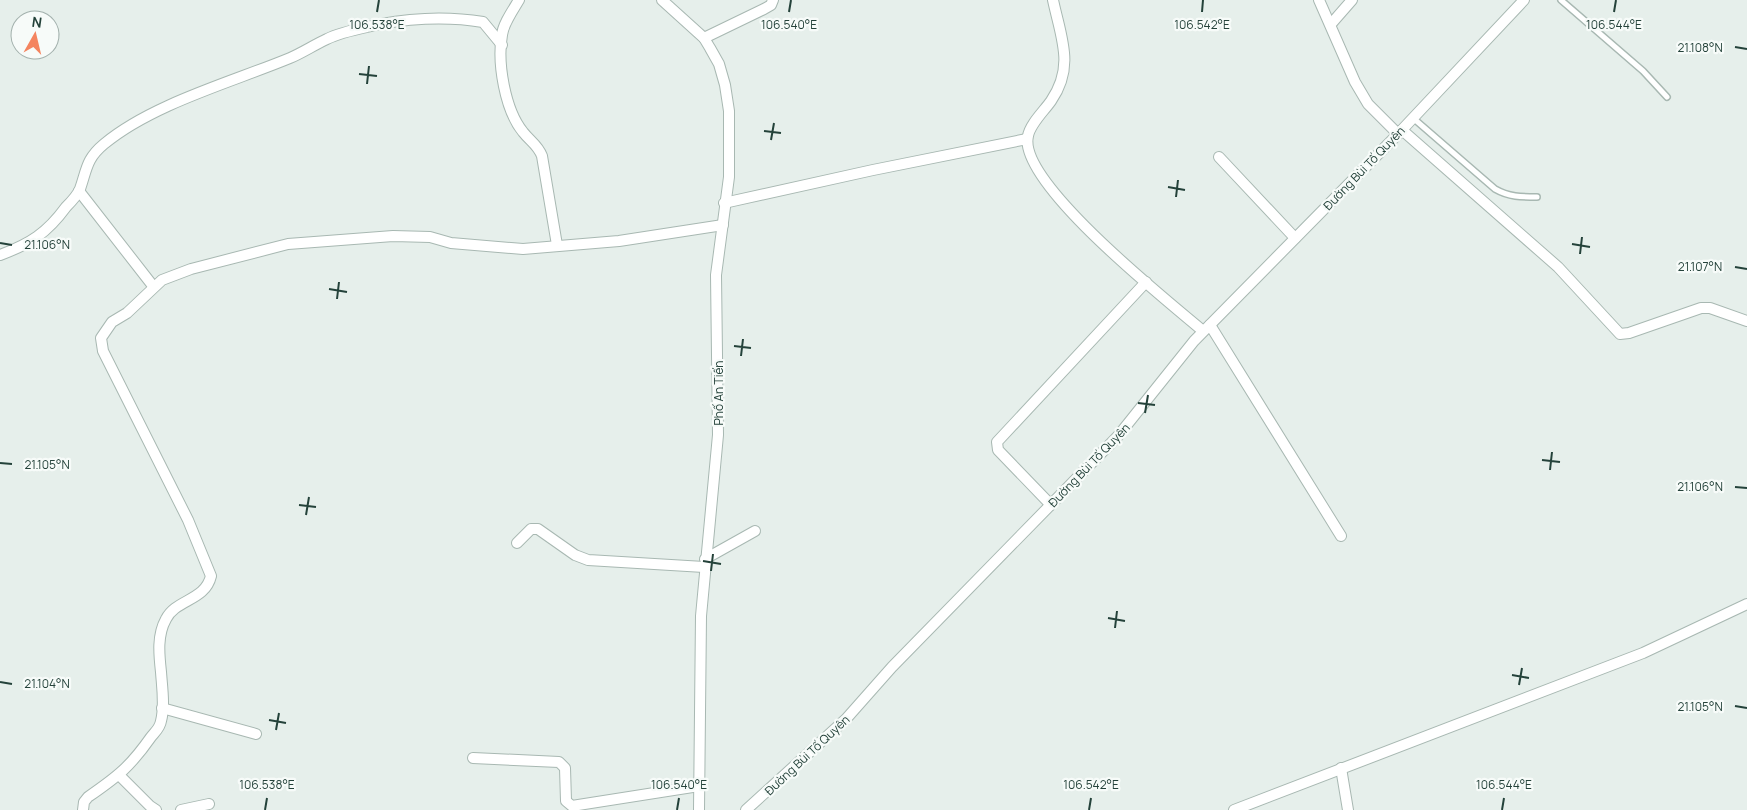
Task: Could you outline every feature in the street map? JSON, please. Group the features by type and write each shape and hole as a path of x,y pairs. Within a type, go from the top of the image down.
{"street":[{"path":"519,0 502,34 502,71 509,108 523,132 539,148 556,245"},
{"name":"Phố An Tiến","path":"662,0 704,38 719,64 729,111 729,178 724,204 716,275 718,435 704,563 701,616 699,810"},
{"path":"704,38 764,9 771,5 773,0"},
{"path":"1052,0 1064,50 1066,69 1057,92 1028,133 1026,146 1031,159 1046,182 1079,220 1146,282 1207,328 1341,536"},
{"path":"1320,0 1355,82 1368,104 1558,267 1620,334 1629,333 1701,308 1710,308 1747,321"},
{"path":"1331,24 1352,0"},
{"name":"Đường Bùi Tố Quyên","path":"746,810 846,719 892,667 1118,436 1207,328 1400,132 1524,0"},
{"path":"0,255 35,239 52,227 79,190 85,166 105,143 142,120 200,92 292,57 343,33 390,23 456,18 483,22 502,45"},
{"path":"724,204 864,172 1027,139"},
{"path":"1219,157 1295,238"},
{"path":"79,190 153,286"},
{"path":"83,810 84,802 88,797 120,776 142,752 159,728 162,708 159,649 162,628 167,617 177,607 202,593 209,585 210,576 188,520 103,350 101,338 112,322 127,313 153,286 162,280 191,269 288,244 393,236 430,238 450,243 489,247 523,248 619,240 723,225"},
{"path":"1051,505 998,450 997,442 1146,282"},
{"path":"517,544 531,529 538,529 575,555 588,560 704,563 756,532"},
{"path":"1234,810 1643,653 1747,604"},
{"path":"162,708 256,734"},
{"path":"473,758 559,762 565,768 566,802 572,806 699,786"},
{"path":"1341,768 1348,810"},
{"path":"120,776 156,810"},
{"path":"181,810 209,804"}],"lane":[{"path":"1561,0 1643,71 1667,97"},
{"path":"1413,118 1495,189 1511,196 1537,197"}]}
